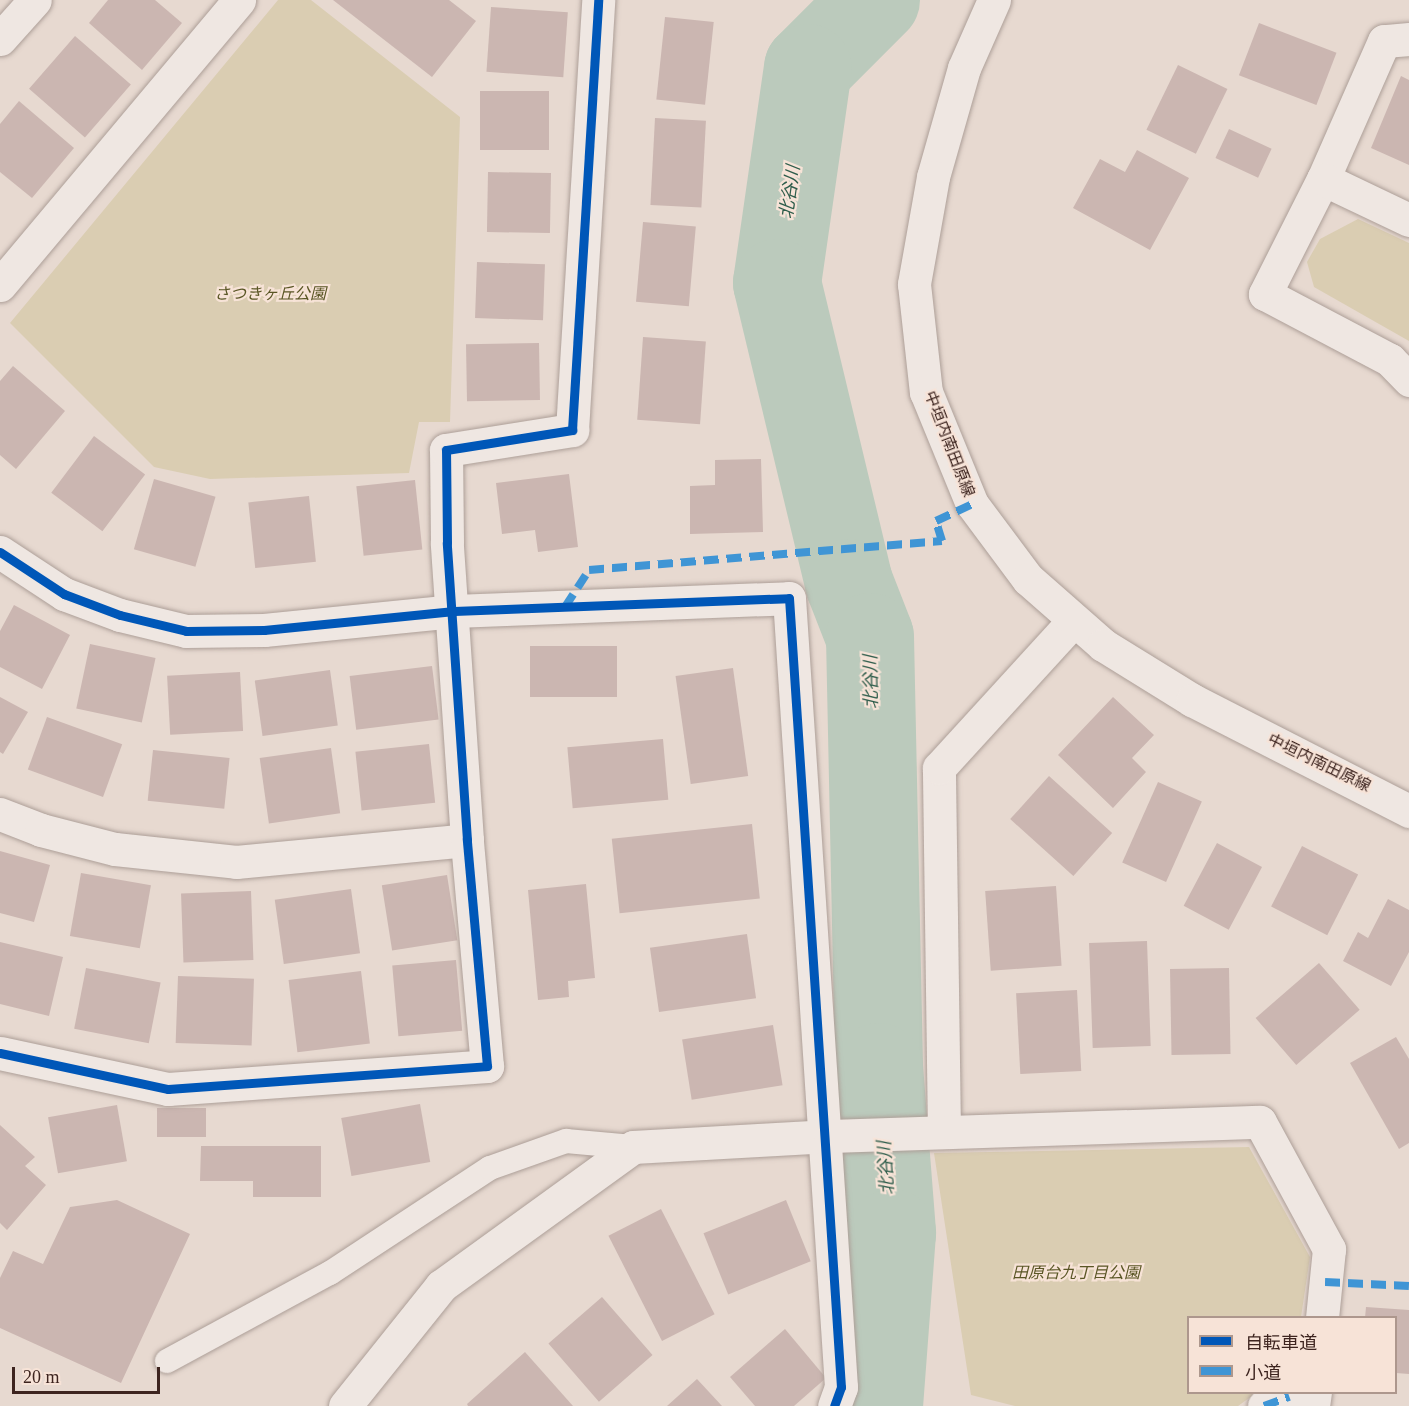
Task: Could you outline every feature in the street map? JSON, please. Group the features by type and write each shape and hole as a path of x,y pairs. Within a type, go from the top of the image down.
{"street":[{"path":"0,39 35,0"},
{"path":"0,285 239,0"},
{"path":"0,1053 168,1089 487,1065 467,840 454,611 447,543 446,450 572,430 598,0"},
{"name":"中垣内南田原線","path":"994,0 960,79 933,177 916,273 927,392 972,504 1028,579 1103,645 1192,700 1409,811"},
{"path":"1409,39 1384,41 1323,179 1265,294 1390,360 1409,380"},
{"path":"1323,179 1409,220"},
{"path":"0,552 64,594 120,615 186,631 264,630 454,611 789,598 828,1136 841,1388 834,1406"},
{"path":"942,1132 939,768 1074,620"},
{"path":"0,814 40,830 115,849 236,862 467,840"},
{"path":"345,1406 441,1286 633,1147 828,1136 1260,1122 1329,1249 1322,1316"}],"lane":[{"path":"167,1361 330,1273 490,1168 566,1141 633,1147"}],"green space":[{"name":"さつきヶ丘公園","path":"278,0 311,0 460,117 450,422 419,422 409,473 210,479 154,467 10,323"},
{"path":"1358,219 1409,243 1409,341 1314,287 1307,262 1320,239"},
{"name":"田原台九丁目公園","path":"1249,1147 1310,1257 1301,1316 1187,1316 1187,1394 1255,1394 1238,1406 1015,1406 971,1395 934,1153"}],"building":[{"path":"108,0 155,0 182,23 142,70 89,23"},
{"path":"333,0 449,0 476,21 432,77"},
{"path":"491,7 568,12 563,77 486,72"},
{"path":"665,17 714,22 705,105 656,100"},
{"path":"1259,23 1336,53 1316,105 1239,75"},
{"path":"75,36 131,85 85,137 29,89"},
{"path":"1178,65 1227,89 1196,154 1146,130"},
{"path":"1401,76 1409,80 1409,165 1371,148"},
{"path":"480,91 549,91 549,150 480,150"},
{"path":"19,101 74,148 32,198 0,172 0,124"},
{"path":"655,118 706,121 701,208 650,205"},
{"path":"1229,129 1272,149 1258,178 1215,158"},
{"path":"1137,150 1189,178 1150,250 1073,208 1100,159 1125,172"},
{"path":"488,172 551,173 550,233 487,232"},
{"path":"643,222 696,227 689,306 636,302"},
{"path":"477,262 545,264 543,320 475,318"},
{"path":"643,337 706,341 700,424 637,420"},
{"path":"539,343 540,400 467,401 466,344"},
{"path":"13,366 65,411 16,469 0,455 0,381"},
{"path":"94,436 145,475 102,531 51,493"},
{"path":"761,459 763,532 690,534 690,486 715,485 715,460"},
{"path":"569,474 578,547 538,552 535,530 502,534 496,483"},
{"path":"154,479 216,497 195,567 134,549"},
{"path":"415,480 422,550 364,556 356,486"},
{"path":"309,496 316,562 255,568 248,502"},
{"path":"14,605 70,635 42,689 0,667 0,631"},
{"path":"90,644 156,658 142,722 76,709"},
{"path":"530,646 617,646 617,697 530,697"},
{"path":"432,666 439,720 356,730 350,676"},
{"path":"733,668 748,776 691,784 676,676"},
{"path":"330,670 338,725 263,736 255,681"},
{"path":"240,672 243,731 170,735 167,676"},
{"path":"0,697 28,712 3,754 0,752"},
{"path":"1113,697 1154,735 1132,758 1146,772 1113,808 1058,755"},
{"path":"47,717 122,744 103,797 28,770"},
{"path":"663,739 668,800 573,808 567,747"},
{"path":"429,744 435,803 362,810 355,752"},
{"path":"331,748 340,813 269,823 260,758"},
{"path":"153,750 230,758 224,809 148,801"},
{"path":"1049,776 1112,833 1073,876 1010,819"},
{"path":"1158,782 1202,802 1166,882 1122,862"},
{"path":"752,824 760,899 620,913 612,839"},
{"path":"1217,843 1262,867 1229,930 1184,906"},
{"path":"1302,846 1358,875 1327,935 1271,907"},
{"path":"0,851 50,865 34,922 0,913"},
{"path":"81,873 151,885 140,948 70,936"},
{"path":"447,875 457,940 392,951 382,885"},
{"path":"586,884 595,978 568,981 569,997 538,1000 528,890"},
{"path":"1056,886 1062,966 991,971 985,891"},
{"path":"351,889 360,953 284,964 275,900"},
{"path":"251,891 253,960 183,962 181,893"},
{"path":"1388,899 1409,910 1409,952 1391,986 1343,961 1358,932 1368,938"},
{"path":"747,934 756,998 659,1012 650,948"},
{"path":"1147,941 1151,1046 1093,1048 1089,943"},
{"path":"0,942 63,957 49,1016 0,1004"},
{"path":"456,960 462,1031 398,1036 392,966"},
{"path":"1319,963 1360,1010 1296,1065 1256,1018"},
{"path":"86,968 161,983 149,1043 74,1029"},
{"path":"1229,968 1231,1054 1172,1055 1170,969"},
{"path":"361,971 370,1043 297,1052 289,980"},
{"path":"178,976 254,979 252,1046 176,1043"},
{"path":"1077,990 1081,1071 1020,1074 1016,993"},
{"path":"773,1025 783,1085 692,1100 682,1039"},
{"path":"1396,1037 1409,1059 1409,1143 1399,1149 1350,1063"},
{"path":"420,1104 430,1162 351,1176 341,1118"},
{"path":"117,1105 127,1161 58,1173 48,1117"},
{"path":"157,1108 206,1108 206,1137 157,1137"},
{"path":"0,1125 35,1157 25,1166 46,1185 7,1230 0,1223"},
{"path":"201,1146 321,1146 321,1197 253,1197 253,1181 200,1181"},
{"path":"117,1200 190,1234 121,1383 0,1328 0,1278 13,1251 43,1264 70,1207"},
{"path":"786,1200 811,1261 728,1295 703,1233"},
{"path":"661,1209 715,1314 662,1341 608,1236"},
{"path":"602,1297 653,1355 599,1402 548,1344"},
{"path":"1366,1307 1409,1310 1409,1374 1397,1373 1397,1316 1365,1316"},
{"path":"785,1329 826,1378 794,1406 755,1406 730,1377"},
{"path":"525,1352 573,1406 468,1406 467,1404"},
{"path":"697,1379 722,1406 667,1406"}],"waterway":[{"name":"北谷川","path":"876,0 808,68 777,283 849,583 870,637 879,1067 892,1233 879,1406"}],"marked path":[{"path":"565,607 589,570 942,541 936,521 972,504"},
{"path":"1325,1282 1409,1286"},
{"path":"1264,1406 1289,1397"}],"cycle path":[{"path":"0,1053 168,1089 487,1066 467,840 447,543 446,450 572,430 598,0"},
{"path":"0,552 64,594 120,615 186,631 264,630 454,611 789,598 841,1387 834,1406"}]}
